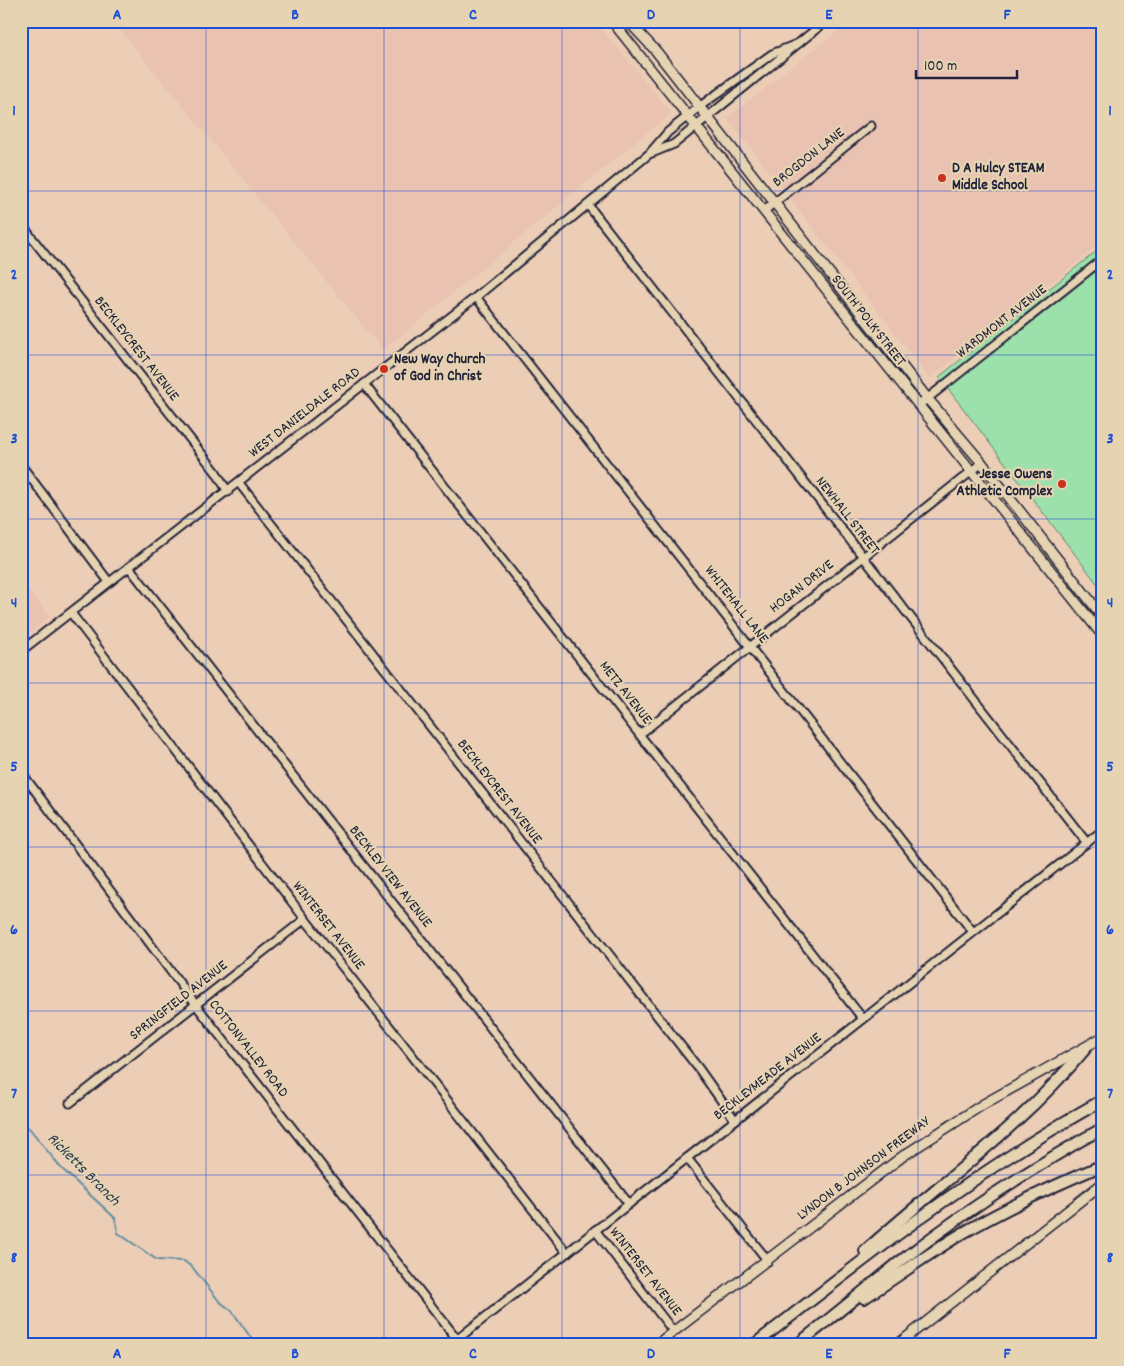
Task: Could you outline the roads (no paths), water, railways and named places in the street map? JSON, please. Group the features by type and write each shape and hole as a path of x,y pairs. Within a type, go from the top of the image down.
{"highway":[{"path":"813,1299 902,1218 982,1152 1065,1073 1085,1049"},
{"path":"754,1345 954,1192 1034,1140 1103,1100"},
{"path":"797,1345 898,1263 965,1214 1047,1161 1103,1128"},
{"path":"819,1327 932,1252 976,1226 1052,1186 1103,1165"}],"main road":[{"name":"SOUTH POLK STREET","path":"612,21 918,406 973,470 1103,636"},
{"name":"SOUTH POLK STREET","path":"628,21 656,51 885,345 982,463 1103,617"},
{"path":"825,289 835,281"},
{"path":"876,353 885,345"},
{"path":"1078,604 1087,597"},
{"name":"LYNDON B JOHNSON FREEWAY","path":"656,1345 903,1156 946,1126 1085,1049 1103,1037"},
{"path":"896,1345 1103,1182"}],"street":[{"name":"WEST DANIELDALE ROAD","path":"649,154 674,144 826,21"},
{"name":"WEST DANIELDALE ROAD","path":"21,651 240,483 476,297 588,206 649,154 668,132 699,107 772,54 799,43"},
{"name":"BROGDON LANE","path":"764,211 871,126"},
{"name":"NEWHALL STREET","path":"588,206 862,558 1087,842"},
{"name":"BECKLEYCREST AVENUE","path":"21,224 216,472 228,492"},
{"name":"WARDMONT AVENUE","path":"918,406 1103,259"},
{"name":"WHITEHALL LANE","path":"476,297 973,932"},
{"name":"METZ AVENUE","path":"364,384 863,1019"},
{"name":"HOGAN DRIVE","path":"640,734 982,463"},
{"path":"21,465 109,582"},
{"name":"BECKLEYCREST AVENUE","path":"240,483 699,1069 735,1120"},
{"name":"BECKLEY VIEW AVENUE","path":"129,567 629,1204"},
{"name":"WINTERSET AVENUE","path":"71,613 305,919 567,1253"},
{"name":"COTTONVALLEY ROAD","path":"21,772 196,1005 457,1339"},
{"name":"BECKLEYMEADE AVENUE","path":"450,1345 1103,830"},
{"name":"SPRINGFIELD AVENUE","path":"70,1103 305,919"},
{"path":"687,1158 768,1261"},
{"name":"WINTERSET AVENUE","path":"596,1230 674,1331"}],"waterway":[{"name":"Ricketts Branch","path":"21,1122 30,1129 61,1168 115,1218 118,1233 157,1260 184,1261 193,1268 219,1301 232,1311 256,1345"}],"place":[{"name":"D A Hulcy STEAM Middle School","path":"942,178"},
{"name":"New Way Church of God in Christ","path":"384,369"},
{"name":"Jesse Owens Athletic Complex","path":"1062,484"}]}
